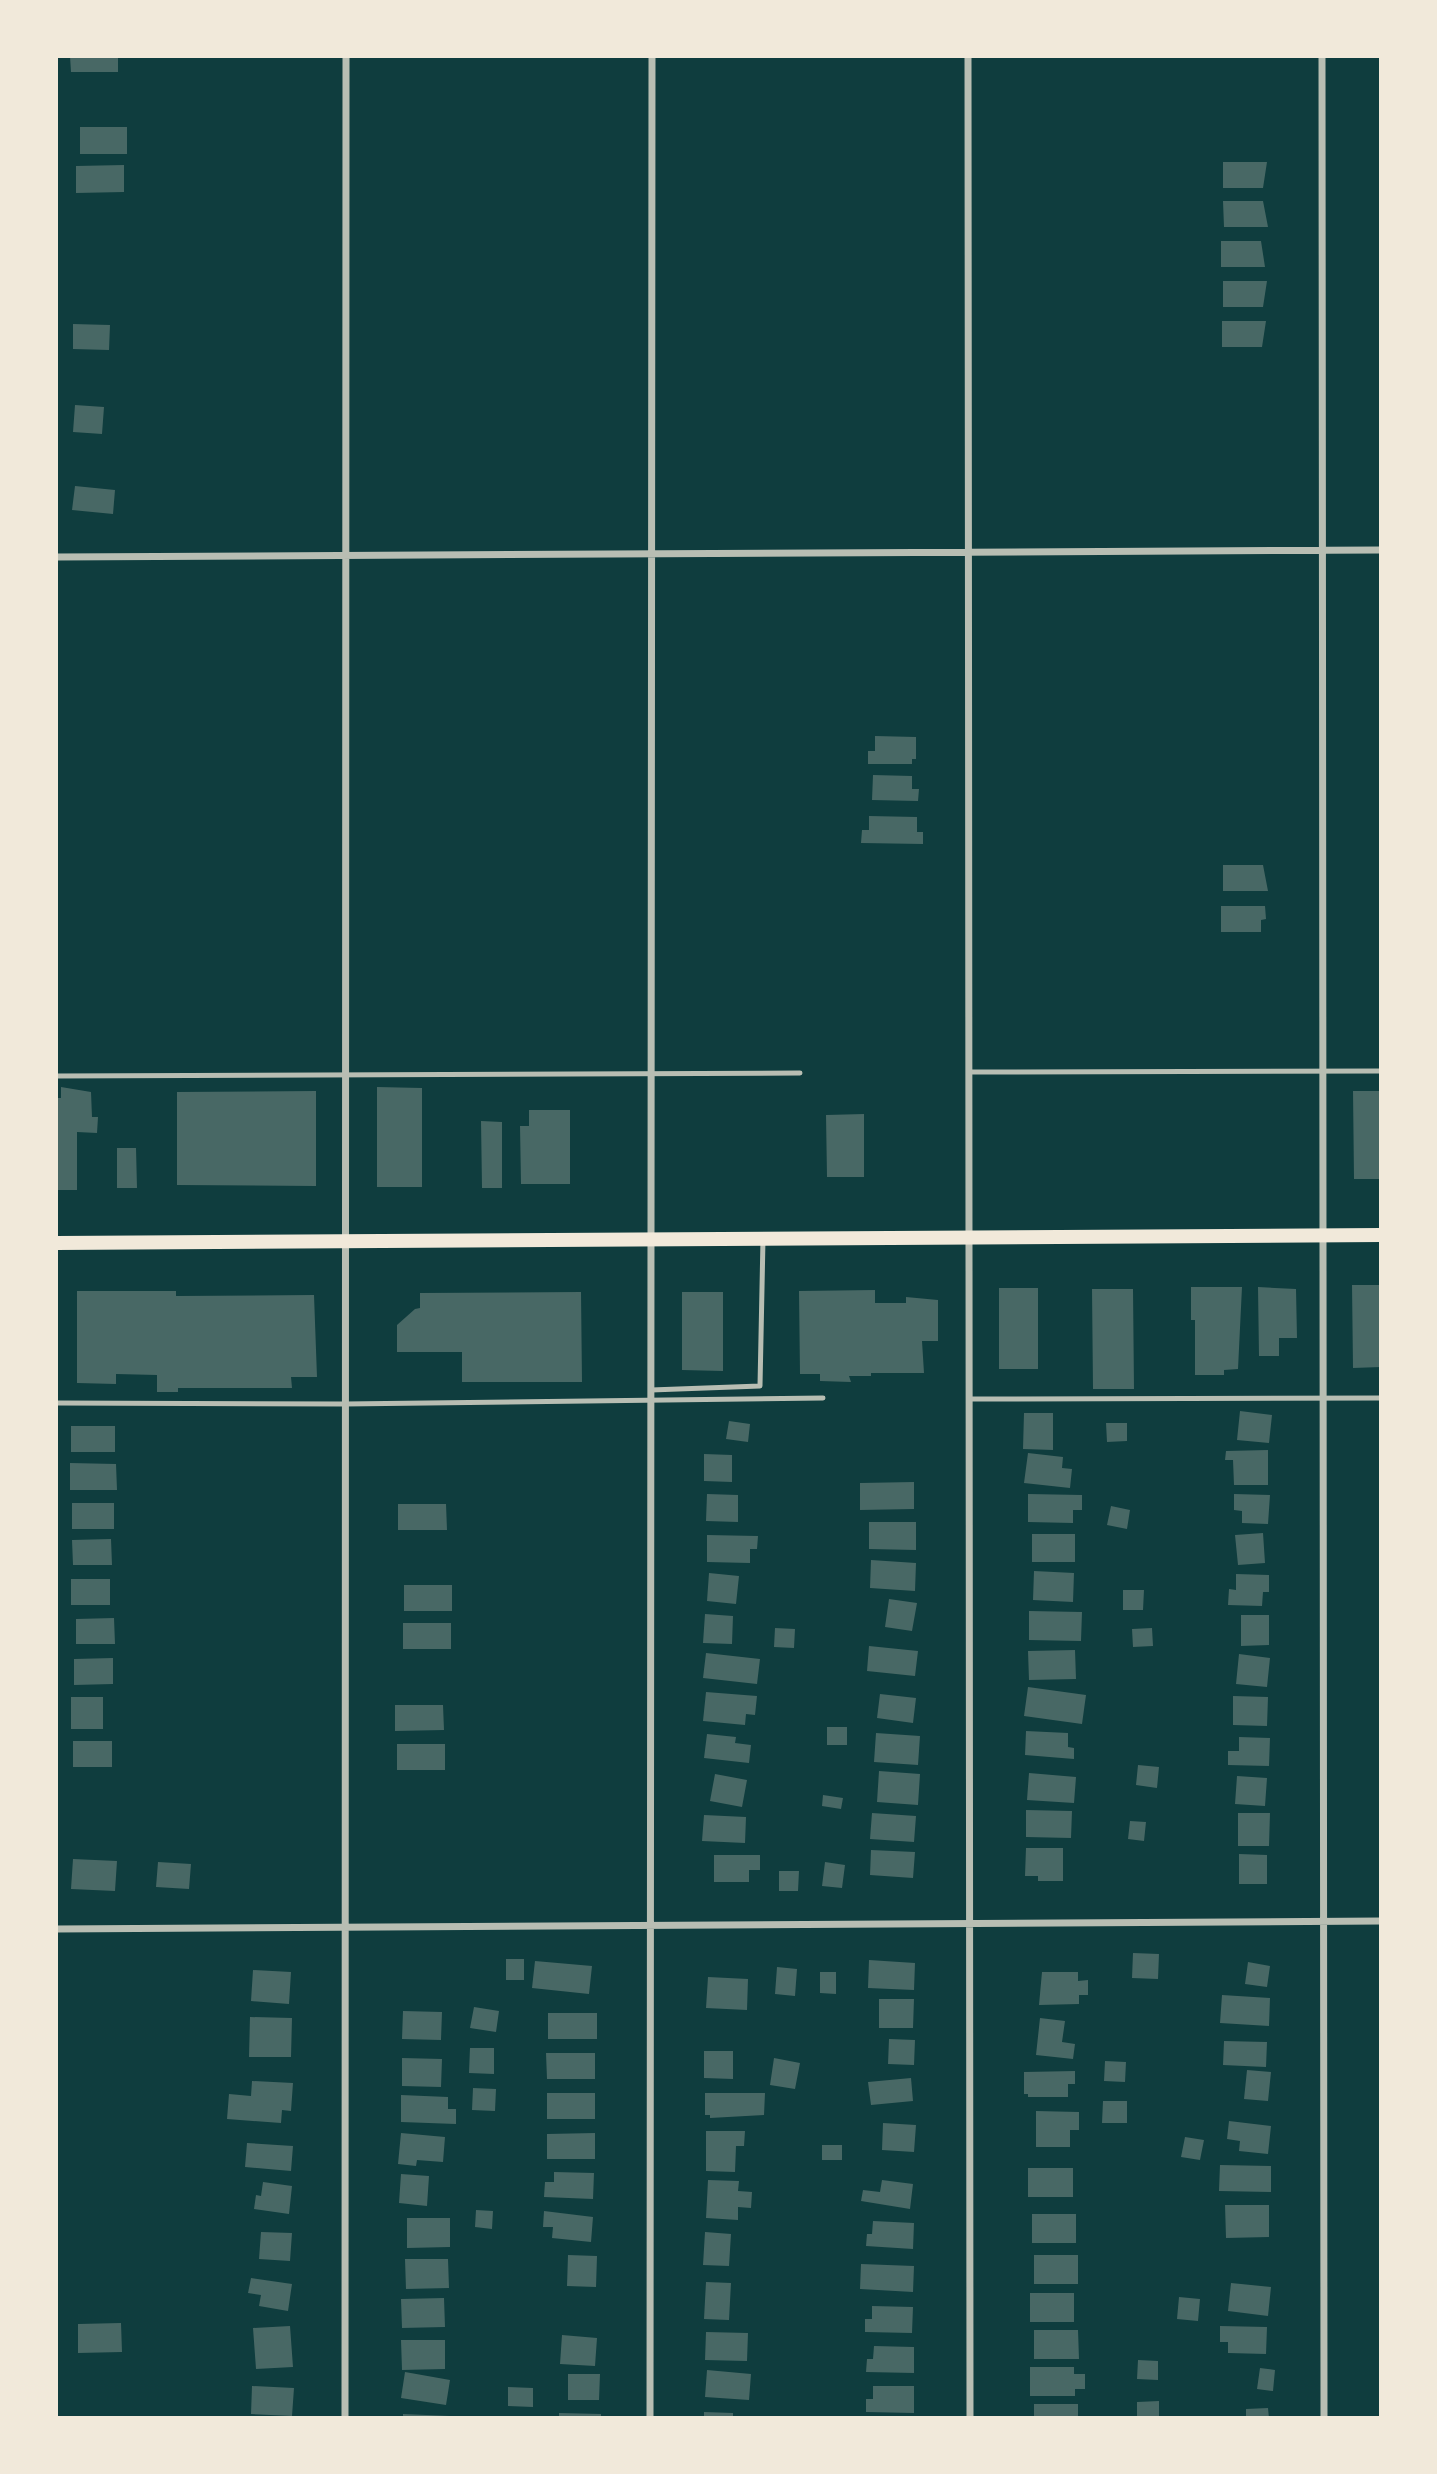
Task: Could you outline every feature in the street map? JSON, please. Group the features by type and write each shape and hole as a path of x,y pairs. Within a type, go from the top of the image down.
{"main road":[{"path":"56,1242 1381,1235"}],"street":[{"path":"345,2418 346,56"},
{"path":"650,2418 652,56"},
{"path":"968,56 970,2418"},
{"path":"1322,56 1324,2418"},
{"path":"56,557 1381,550"},
{"path":"56,1929 1381,1921"}],"lane":[{"path":"969,1072 1381,1071"},
{"path":"56,1076 800,1073"},
{"path":"651,1390 760,1386 763,1239"},
{"path":"56,1403 652,1402 823,1398"},
{"path":"970,1399 1381,1398"}],"building":[{"path":"70,56 118,56 118,72 71,72"},
{"path":"80,127 127,127 127,154 80,154"},
{"path":"1223,162 1267,162 1263,188 1223,188"},
{"path":"124,165 124,192 76,193 76,166"},
{"path":"1223,201 1263,201 1268,227 1224,227"},
{"path":"1221,241 1261,241 1265,267 1221,267"},
{"path":"1223,281 1267,281 1263,307 1223,307"},
{"path":"1222,321 1266,321 1262,347 1222,347"},
{"path":"73,324 110,325 109,350 73,349"},
{"path":"75,405 104,407 102,434 73,432"},
{"path":"75,486 115,490 113,514 72,510"},
{"path":"875,736 916,737 916,759 912,759 912,764 868,764 868,751 875,751"},
{"path":"873,775 912,776 912,789 919,789 918,801 872,800"},
{"path":"869,816 917,817 917,832 923,832 923,844 861,843 862,830 869,830"},
{"path":"1223,865 1263,865 1268,891 1223,891"},
{"path":"1221,906 1265,906 1266,919 1261,920 1261,932 1221,932"},
{"path":"61,1087 91,1092 92,1117 98,1117 97,1133 77,1132 77,1190 56,1190 56,1098 61,1098"},
{"path":"377,1087 422,1088 422,1187 377,1187"},
{"path":"316,1091 316,1186 177,1185 177,1092"},
{"path":"1353,1091 1381,1091 1381,1179 1354,1179"},
{"path":"529,1110 570,1110 570,1184 521,1184 520,1126 529,1126"},
{"path":"864,1114 864,1177 827,1177 826,1115"},
{"path":"481,1121 502,1122 502,1188 482,1188"},
{"path":"117,1148 136,1148 137,1188 117,1188"},
{"path":"1352,1285 1381,1285 1381,1367 1353,1368"},
{"path":"1191,1287 1242,1287 1238,1369 1224,1370 1224,1375 1195,1375 1195,1320 1191,1320"},
{"path":"1258,1287 1296,1289 1297,1338 1279,1338 1279,1356 1259,1356"},
{"path":"999,1288 1038,1288 1038,1369 999,1369"},
{"path":"1092,1289 1133,1289 1134,1389 1093,1389"},
{"path":"875,1290 875,1303 906,1303 906,1297 938,1300 938,1341 922,1341 924,1373 871,1373 871,1376 849,1376 851,1382 820,1381 820,1374 800,1374 799,1291"},
{"path":"77,1291 176,1291 176,1296 314,1295 317,1377 291,1377 292,1388 178,1388 178,1392 157,1392 157,1375 116,1374 116,1384 77,1383"},
{"path":"581,1292 582,1382 462,1382 462,1352 397,1352 397,1325 415,1309 420,1308 420,1293"},
{"path":"682,1292 723,1292 723,1371 682,1370"},
{"path":"1240,1411 1272,1415 1269,1443 1237,1440"},
{"path":"1024,1413 1053,1413 1053,1450 1023,1449"},
{"path":"729,1421 750,1424 748,1442 726,1439"},
{"path":"1106,1423 1127,1423 1127,1441 1107,1442"},
{"path":"71,1426 115,1426 115,1452 71,1452"},
{"path":"1268,1450 1268,1485 1234,1485 1233,1460 1225,1460 1226,1451"},
{"path":"1028,1453 1063,1457 1062,1468 1072,1469 1070,1488 1024,1483"},
{"path":"704,1454 732,1455 732,1482 704,1481"},
{"path":"70,1463 116,1464 117,1490 70,1490"},
{"path":"914,1482 914,1509 860,1510 860,1483"},
{"path":"707,1494 738,1495 738,1522 706,1521"},
{"path":"1028,1494 1082,1495 1082,1510 1073,1510 1073,1523 1028,1522"},
{"path":"1234,1494 1270,1495 1268,1524 1242,1523 1242,1511 1234,1510"},
{"path":"72,1503 114,1503 114,1529 72,1529"},
{"path":"398,1504 446,1504 447,1530 398,1530"},
{"path":"1111,1506 1130,1510 1127,1529 1107,1525"},
{"path":"869,1522 916,1522 916,1550 869,1549"},
{"path":"1263,1533 1265,1563 1238,1565 1235,1535"},
{"path":"1032,1534 1075,1534 1075,1562 1032,1562"},
{"path":"707,1535 758,1536 757,1549 750,1549 750,1563 707,1562"},
{"path":"111,1539 112,1565 73,1565 72,1540"},
{"path":"871,1560 916,1563 915,1591 870,1588"},
{"path":"1034,1571 1074,1573 1073,1602 1033,1600"},
{"path":"709,1573 739,1576 736,1604 707,1601"},
{"path":"1236,1574 1269,1575 1269,1592 1263,1592 1262,1606 1228,1605 1229,1589 1236,1590"},
{"path":"71,1579 110,1579 110,1605 71,1605"},
{"path":"404,1585 452,1585 452,1611 404,1611"},
{"path":"1123,1590 1144,1590 1143,1610 1123,1610"},
{"path":"889,1599 917,1603 912,1631 885,1627"},
{"path":"1029,1611 1082,1612 1081,1641 1029,1640"},
{"path":"705,1614 733,1616 732,1644 703,1643"},
{"path":"1241,1615 1269,1615 1269,1645 1241,1646"},
{"path":"114,1618 115,1644 76,1644 76,1619"},
{"path":"403,1623 451,1623 451,1649 403,1649"},
{"path":"775,1628 795,1629 794,1648 774,1647"},
{"path":"1152,1628 1153,1646 1133,1647 1132,1629"},
{"path":"869,1646 918,1651 915,1676 867,1671"},
{"path":"1075,1650 1076,1679 1029,1680 1028,1651"},
{"path":"706,1653 760,1659 757,1684 703,1678"},
{"path":"1239,1654 1270,1658 1267,1687 1236,1684"},
{"path":"113,1658 113,1684 74,1685 74,1659"},
{"path":"1028,1687 1086,1695 1082,1724 1024,1716"},
{"path":"706,1692 757,1696 755,1715 746,1714 745,1725 703,1721"},
{"path":"880,1694 916,1698 913,1723 877,1718"},
{"path":"1233,1696 1268,1697 1267,1726 1233,1725"},
{"path":"71,1697 103,1697 103,1729 71,1729"},
{"path":"395,1705 443,1705 444,1730 395,1731"},
{"path":"827,1727 847,1727 847,1745 827,1745"},
{"path":"1026,1731 1068,1733 1068,1747 1074,1748 1074,1759 1025,1755"},
{"path":"876,1733 920,1736 918,1765 874,1762"},
{"path":"707,1734 736,1737 735,1743 751,1745 749,1763 704,1758"},
{"path":"1239,1737 1270,1738 1269,1766 1228,1765 1228,1751 1239,1751"},
{"path":"73,1741 112,1741 112,1767 73,1767"},
{"path":"397,1744 445,1744 445,1770 397,1770"},
{"path":"1138,1765 1159,1767 1157,1788 1136,1785"},
{"path":"879,1771 920,1774 918,1805 877,1802"},
{"path":"1029,1773 1076,1777 1074,1803 1027,1800"},
{"path":"715,1774 747,1780 742,1807 710,1801"},
{"path":"1237,1776 1267,1778 1265,1806 1235,1804"},
{"path":"823,1795 843,1798 841,1809 822,1806"},
{"path":"1026,1810 1072,1811 1071,1838 1026,1837"},
{"path":"872,1813 916,1816 914,1842 870,1839"},
{"path":"1238,1813 1270,1813 1269,1846 1238,1846"},
{"path":"704,1815 746,1817 745,1843 702,1841"},
{"path":"1130,1821 1146,1822 1144,1841 1128,1839"},
{"path":"1026,1848 1063,1848 1063,1881 1038,1881 1038,1876 1025,1876"},
{"path":"871,1850 915,1852 913,1878 870,1875"},
{"path":"1239,1854 1267,1855 1267,1884 1239,1884"},
{"path":"714,1855 760,1855 760,1870 749,1870 749,1882 714,1882"},
{"path":"73,1859 117,1861 115,1891 71,1889"},
{"path":"158,1862 191,1864 189,1889 156,1887"},
{"path":"825,1862 845,1865 842,1888 822,1886"},
{"path":"779,1871 799,1871 798,1891 779,1891"},
{"path":"1133,1953 1159,1954 1158,1979 1132,1978"},
{"path":"506,1959 524,1959 524,1980 506,1980"},
{"path":"869,1960 915,1963 914,1990 868,1988"},
{"path":"535,1961 592,1966 589,1994 532,1988"},
{"path":"1248,1962 1270,1966 1267,1987 1245,1984"},
{"path":"777,1967 797,1969 795,1996 775,1994"},
{"path":"253,1970 291,1972 289,2004 251,2001"},
{"path":"820,1972 836,1972 836,1994 820,1993"},
{"path":"1042,1972 1078,1972 1078,1981 1088,1980 1088,1995 1079,1995 1079,2004 1039,2005"},
{"path":"708,1977 748,1979 747,2010 706,2008"},
{"path":"1222,1995 1270,1998 1269,2026 1220,2023"},
{"path":"879,1999 914,1999 913,2028 879,2028"},
{"path":"474,2007 499,2011 496,2032 470,2028"},
{"path":"403,2011 442,2012 441,2040 402,2039"},
{"path":"548,2013 597,2013 597,2039 548,2039"},
{"path":"250,2017 292,2018 291,2057 249,2057"},
{"path":"1040,2018 1065,2021 1062,2042 1075,2044 1073,2059 1036,2055"},
{"path":"889,2039 915,2040 914,2065 888,2064"},
{"path":"1224,2041 1267,2042 1266,2067 1223,2065"},
{"path":"470,2048 494,2048 494,2074 469,2073"},
{"path":"704,2051 733,2051 733,2079 704,2078"},
{"path":"546,2053 595,2053 595,2079 547,2079"},
{"path":"402,2058 442,2059 441,2087 402,2086"},
{"path":"774,2058 800,2063 795,2089 770,2085"},
{"path":"1105,2061 1126,2062 1125,2082 1104,2081"},
{"path":"1247,2070 1271,2072 1268,2101 1244,2099"},
{"path":"1075,2071 1075,2084 1068,2084 1068,2097 1028,2097 1028,2094 1024,2094 1024,2072"},
{"path":"911,2078 913,2101 871,2105 868,2082"},
{"path":"252,2081 293,2083 291,2111 282,2110 281,2123 227,2119 229,2094 251,2096"},
{"path":"473,2088 496,2089 495,2111 472,2110"},
{"path":"547,2093 595,2093 595,2119 547,2119"},
{"path":"705,2093 765,2093 764,2115 710,2118 710,2115 705,2115"},
{"path":"401,2095 448,2097 448,2109 456,2109 456,2124 401,2122"},
{"path":"1103,2101 1127,2101 1127,2123 1102,2123"},
{"path":"1036,2111 1079,2112 1079,2130 1070,2130 1070,2147 1036,2147"},
{"path":"1229,2121 1271,2126 1268,2154 1239,2151 1240,2141 1227,2139"},
{"path":"883,2123 916,2125 914,2152 882,2150"},
{"path":"706,2131 745,2131 744,2146 736,2146 735,2172 706,2171"},
{"path":"401,2133 445,2137 443,2162 417,2160 416,2166 398,2164"},
{"path":"595,2133 595,2159 547,2159 547,2134"},
{"path":"1185,2137 1204,2140 1200,2160 1181,2157"},
{"path":"247,2143 293,2146 291,2171 245,2167"},
{"path":"822,2145 842,2145 842,2160 822,2160"},
{"path":"1220,2165 1271,2166 1271,2192 1219,2191"},
{"path":"1028,2168 1073,2168 1073,2197 1028,2197"},
{"path":"554,2172 594,2173 593,2199 544,2197 545,2182 554,2182"},
{"path":"401,2174 429,2176 427,2206 399,2203"},
{"path":"708,2180 739,2181 738,2191 752,2192 751,2208 738,2207 738,2220 706,2218"},
{"path":"882,2180 913,2184 910,2209 861,2201 863,2190 880,2192"},
{"path":"263,2182 292,2186 289,2214 254,2209 256,2195 261,2196"},
{"path":"1225,2205 1269,2205 1269,2237 1226,2238"},
{"path":"476,2210 493,2211 492,2229 475,2227"},
{"path":"544,2211 593,2217 591,2242 552,2238 553,2227 543,2227"},
{"path":"1032,2214 1076,2214 1076,2243 1032,2243"},
{"path":"407,2218 450,2218 450,2247 407,2248"},
{"path":"873,2221 914,2223 913,2249 866,2246 867,2234 872,2234"},
{"path":"261,2232 292,2233 290,2261 259,2259"},
{"path":"705,2232 731,2234 729,2266 703,2265"},
{"path":"568,2255 597,2256 596,2287 567,2286"},
{"path":"1034,2255 1078,2255 1078,2284 1034,2284"},
{"path":"405,2259 448,2259 449,2288 406,2289"},
{"path":"861,2264 914,2266 913,2292 860,2289"},
{"path":"251,2278 292,2284 288,2311 259,2306 261,2295 248,2293"},
{"path":"706,2282 731,2283 729,2320 704,2319"},
{"path":"1231,2283 1271,2287 1268,2316 1228,2311"},
{"path":"1030,2293 1074,2293 1074,2322 1030,2322"},
{"path":"1179,2297 1200,2299 1198,2321 1177,2319"},
{"path":"444,2298 445,2327 402,2328 401,2299"},
{"path":"872,2306 913,2307 912,2333 865,2332 865,2319 872,2319"},
{"path":"121,2323 122,2352 78,2353 78,2324"},
{"path":"290,2326 293,2367 256,2369 253,2328"},
{"path":"1220,2326 1267,2327 1266,2354 1228,2353 1228,2342 1220,2342"},
{"path":"1034,2330 1078,2330 1079,2359 1034,2359"},
{"path":"706,2332 748,2333 747,2361 705,2360"},
{"path":"562,2335 597,2338 595,2366 560,2364"},
{"path":"401,2340 445,2340 445,2369 402,2370"},
{"path":"874,2346 914,2347 914,2373 866,2372 867,2359 873,2359"},
{"path":"1138,2360 1158,2361 1158,2380 1137,2379"},
{"path":"1030,2367 1074,2367 1074,2374 1085,2374 1085,2389 1075,2389 1075,2396 1030,2396"},
{"path":"1260,2368 1275,2370 1273,2391 1257,2389"},
{"path":"707,2370 751,2374 749,2400 705,2397"},
{"path":"405,2372 450,2380 446,2405 401,2398"},
{"path":"568,2374 600,2374 599,2400 568,2400"},
{"path":"252,2386 294,2388 292,2416 251,2414"},
{"path":"873,2386 914,2386 914,2413 866,2412 866,2399 873,2399"},
{"path":"508,2387 533,2388 533,2407 508,2406"},
{"path":"1159,2401 1159,2418 1137,2418 1137,2402"},
{"path":"1034,2404 1078,2404 1078,2418 1034,2418"},
{"path":"1268,2408 1269,2418 1246,2418 1246,2409"},
{"path":"704,2412 733,2413 733,2418 704,2418"},
{"path":"559,2413 601,2414 601,2418 559,2418"},
{"path":"403,2414 450,2416 450,2418 403,2418"}]}
